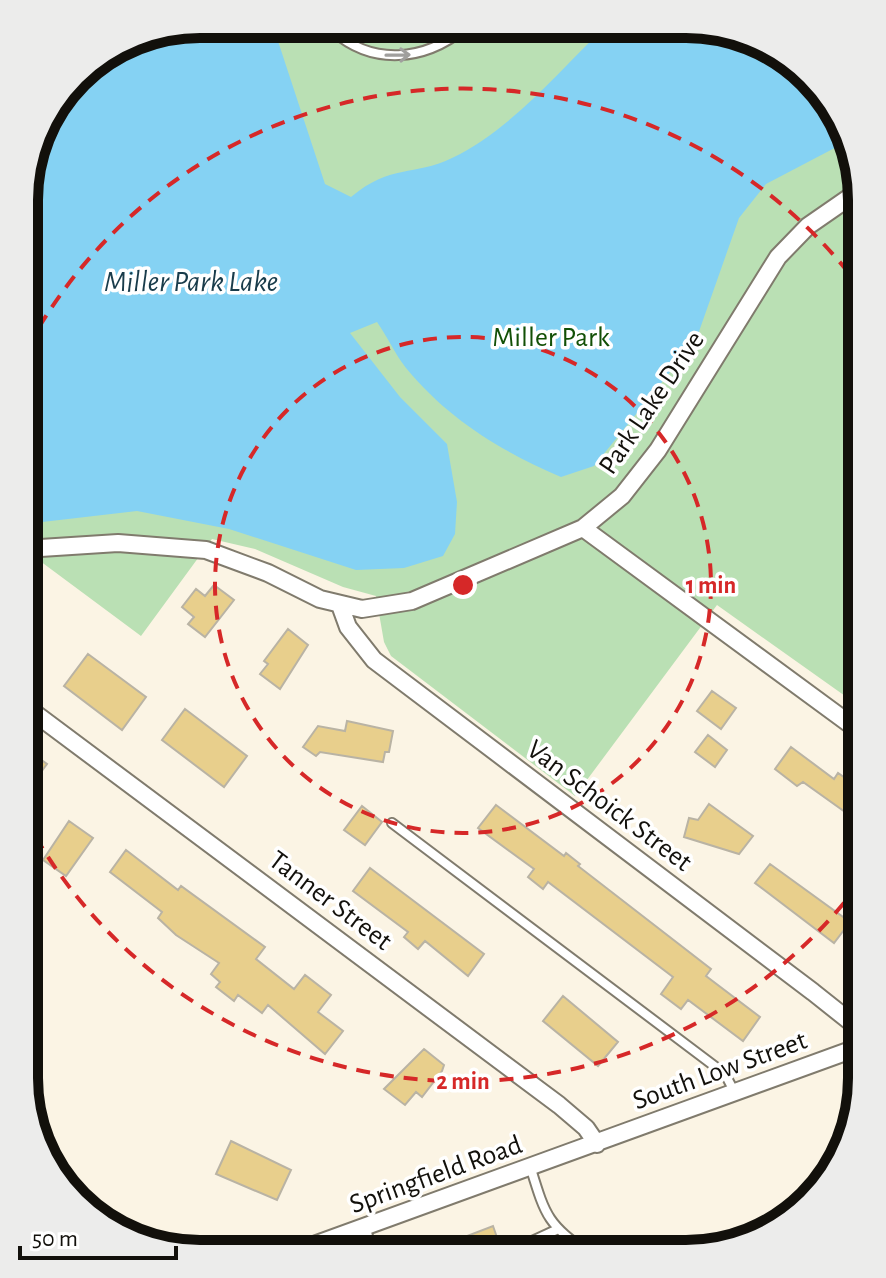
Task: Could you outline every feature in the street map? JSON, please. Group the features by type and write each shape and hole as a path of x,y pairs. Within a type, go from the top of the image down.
{"street":[{"name":"Park Lake Drive","path":"38,548 118,543 206,550 268,573 320,599 340,605 374,608 412,601 583,528 622,496 658,450 778,257 808,226 848,198"},
{"path":"583,528 848,723"},
{"name":"Van Schoick Street","path":"340,605 348,627 374,660 848,1020"},
{"name":"Tanner Street","path":"38,716 559,1105 586,1128 597,1144"},
{"name":"South Low Street","path":"597,1144 848,1051"},
{"name":"Springfield Road","path":"330,1240 597,1144"}],"lane":[{"path":"341,38 350,46 383,56 417,55 452,38"},
{"path":"392,823 725,1074 735,1093"},
{"path":"531,1169 543,1211 556,1230 570,1240"},
{"path":"366,1228 369,1240"},
{"path":"534,1240 556,1230"}],"green space":[{"name":"Miller Park","path":"189,38 707,39 738,47 776,65 808,93 821,110 842,158 848,200 848,698 717,605 575,796 391,656 384,642 376,596 343,587 255,549 212,539 141,636 40,561 39,179 50,138 65,110 93,78 119,60 138,50"}],"water":[{"name":"Miller Park Lake","path":"189,38 277,38 325,184 351,197 379,179 452,158 495,132 594,38 707,39 758,55 793,78 821,110 838,146 766,184 739,218 696,340 594,466 561,477 477,432 423,387 402,363 377,322 350,333 400,397 447,444 457,502 455,534 443,556 404,568 356,570 229,529 137,511 38,522 39,179 50,138 65,110 101,71 138,50 168,41"}],"building":[{"path":"214,585 234,600 205,637 188,624 194,617 182,607 196,589 205,596"},
{"path":"288,629 308,645 280,689 260,674 268,664 264,661"},
{"path":"88,654 146,697 122,730 64,686"},
{"path":"712,691 736,708 721,729 697,711"},
{"path":"185,709 247,756 224,787 162,740"},
{"path":"347,721 393,731 389,752 385,752 383,762 320,752 316,756 303,747 318,726 345,731"},
{"path":"708,735 727,750 715,767 695,752"},
{"path":"791,747 834,779 838,773 848,780 848,814 803,782 797,786 775,769"},
{"path":"38,757 47,764 38,776"},
{"path":"709,804 753,836 739,854 684,837 689,818 698,820"},
{"path":"496,805 564,856 566,853 580,864 578,866 711,969 706,976 760,1017 743,1041 688,1000 681,1009 661,994 673,977 548,882 543,889 528,877 534,869 478,828"},
{"path":"362,806 382,822 365,845 344,830"},
{"path":"69,821 93,838 66,876 43,860"},
{"path":"126,850 178,890 181,886 265,947 256,959 294,989 305,975 331,995 318,1012 343,1031 325,1054 268,1005 262,1013 238,995 234,1001 216,987 220,982 211,974 219,963 176,935 158,918 162,912 110,872"},
{"path":"770,864 848,921 848,925 834,943 755,883"},
{"path":"370,868 484,954 468,976 425,941 418,949 404,937 408,932 353,891"},
{"path":"563,996 618,1042 598,1066 543,1021"},
{"path":"424,1049 444,1065 442,1071 422,1097 416,1092 405,1105 384,1089"},
{"path":"231,1141 291,1170 277,1200 216,1174"},
{"path":"493,1226 498,1240 457,1240"}]}
